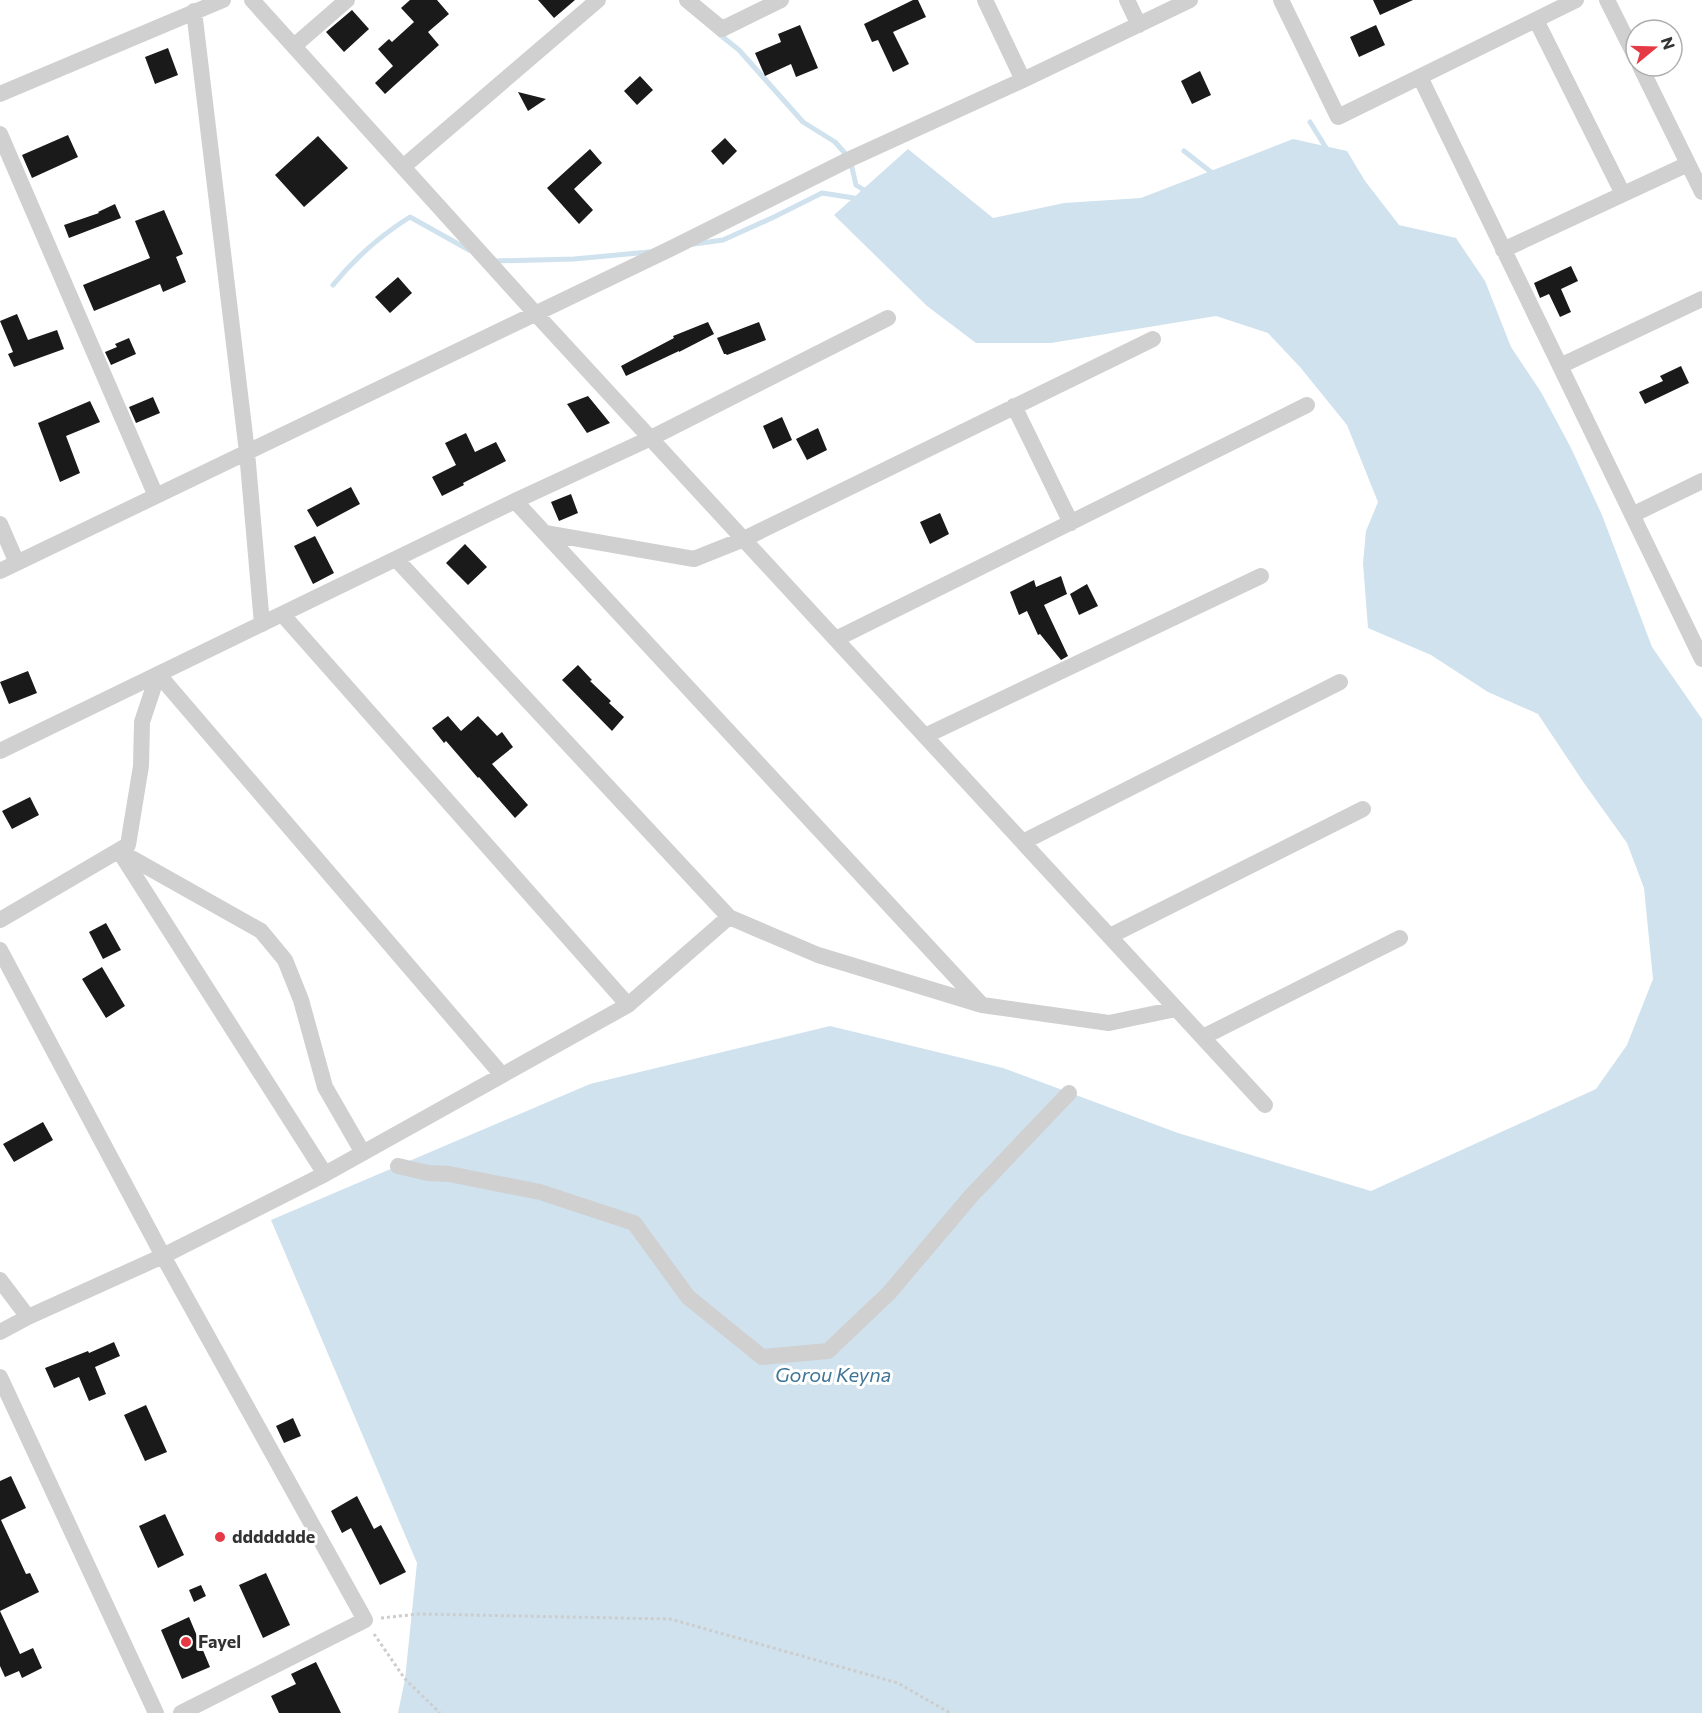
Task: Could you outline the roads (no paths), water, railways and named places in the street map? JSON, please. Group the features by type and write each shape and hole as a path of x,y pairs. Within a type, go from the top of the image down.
{"street":[{"path":"0,94 223,0"},
{"path":"252,0 535,313 1265,1105"},
{"path":"294,46 347,0"},
{"path":"403,167 598,0"},
{"path":"687,0 722,28 781,0"},
{"path":"985,0 1023,80"},
{"path":"1127,0 1139,25"},
{"path":"0,571 675,247 850,159 1190,0"},
{"path":"1281,0 1338,117 1576,0"},
{"path":"1607,0 1624,34"},
{"path":"194,11 247,453 262,624"},
{"path":"1536,20 1623,194"},
{"path":"1420,77 1702,659"},
{"path":"1646,78 1702,192"},
{"path":"0,134 156,496"},
{"path":"1503,250 1688,164"},
{"path":"1560,366 1702,299"},
{"path":"4,745 158,675 651,438 888,318"},
{"path":"545,532 694,560 744,539 1153,339"},
{"path":"836,639 1307,405"},
{"path":"1014,406 1071,523"},
{"path":"1632,515 1702,481"},
{"path":"516,501 982,1005"},
{"path":"0,524 17,563"},
{"path":"396,559 729,917 818,956 982,1005 1109,1023 1176,1009"},
{"path":"926,736 1261,576"},
{"path":"282,614 628,1005"},
{"path":"0,920 128,845 141,766 142,722 158,675"},
{"path":"158,675 502,1075"},
{"path":"1023,842 1340,682"},
{"path":"1110,936 1363,809"},
{"path":"119,851 261,931 285,960 301,1000 325,1088 363,1153"},
{"path":"119,851 325,1174"},
{"path":"0,1332 163,1256 325,1174 628,1005 729,917"},
{"path":"1203,1037 1400,938"},
{"path":"0,950 163,1256 365,1620 181,1713"},
{"path":"398,1166 540,1192 634,1223 688,1297 762,1357 828,1351 889,1293 971,1196 1069,1093"},
{"path":"0,1280 28,1317"},
{"path":"0,1377 156,1713"}],"water":[{"name":"Gorou Keyna","path":"1293,139 1347,151 1365,181 1399,225 1456,238 1485,281 1511,347 1541,392 1571,448 1602,515 1652,647 1702,719 1702,1713 398,1713 405,1679 417,1563 271,1220 590,1084 830,1026 1003,1068 1178,1133 1371,1191 1596,1089 1627,1045 1653,979 1644,888 1627,843 1538,714 1488,692 1431,655 1368,628 1363,563 1366,531 1378,502 1347,425 1300,367 1268,333 1216,316 1051,343 976,343 927,306 834,215 908,149 993,218 1064,203 1141,198"}],"waterway":[{"path":"719,34 739,50 803,122 835,142 850,159 856,185 867,192"},
{"path":"1310,122 1328,151"},
{"path":"1184,151 1216,176"},
{"path":"694,244 723,240 822,193 854,198 858,201"},
{"path":"333,285 369,248 410,217 469,250"},
{"path":"494,261 574,259 649,252"}],"place":[{"name":"ddddddde","path":"220,1537"},
{"name":"Fayel","path":"186,1642"}]}
